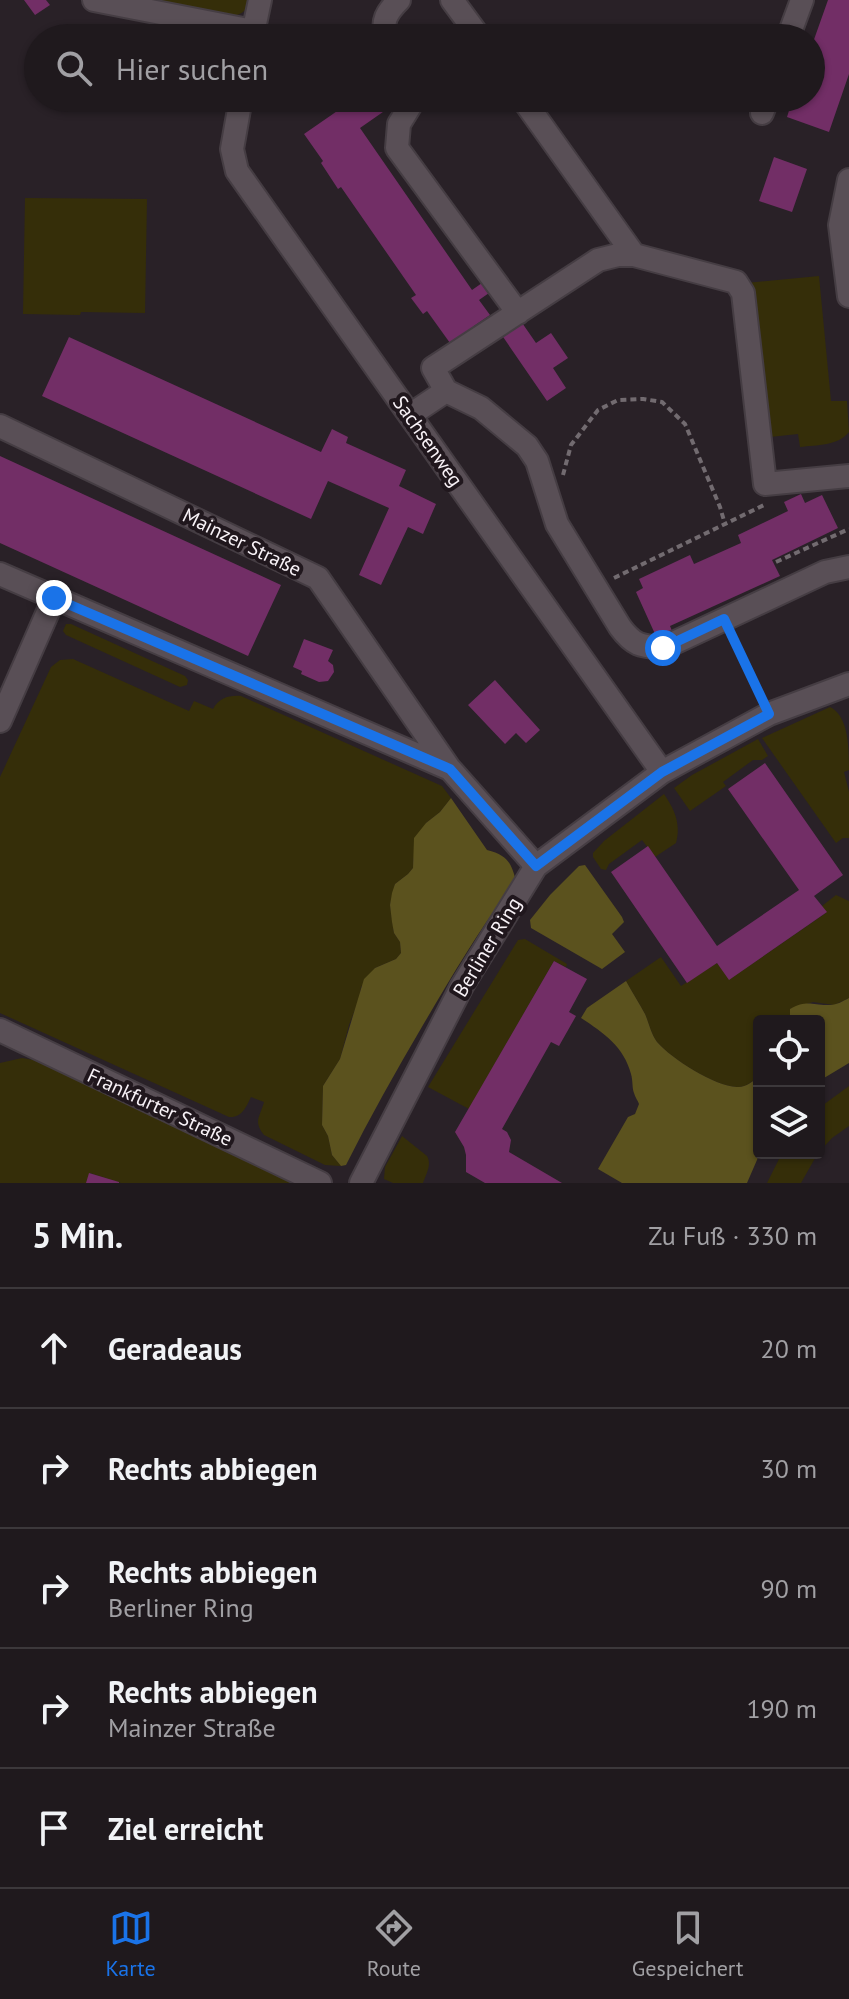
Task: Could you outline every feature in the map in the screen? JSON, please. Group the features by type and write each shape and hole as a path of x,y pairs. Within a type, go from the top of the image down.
{"lane":[{"path":"94,0 206,24"},
{"path":"255,24 260,0"},
{"path":"384,24 390,9 399,0"},
{"path":"452,0 470,24"},
{"path":"793,24 802,0"},
{"name":"Sachsenweg","path":"239,112 232,149 237,171 662,772"},
{"path":"406,112 399,124 397,148 518,313"},
{"path":"532,112 634,255"},
{"path":"849,180 844,226 849,296"},
{"path":"849,476 765,484 743,293 736,282 634,255 598,260 433,368 446,391 481,408 527,446 537,461 557,524 629,640 641,646 663,648 825,572 849,567"},
{"path":"410,415 446,391"},
{"name":"Mainzer Straße","path":"0,426 318,578 450,769 536,866"},
{"name":"Mainzer Straße","path":"0,574 450,769"},
{"path":"0,721 54,598"},
{"name":"Berliner Ring","path":"361,1183 462,986 536,866 662,772 769,714 849,684"},
{"name":"Frankfurter Straße","path":"0,1030 320,1183"}],"path":[{"path":"565,486 563,473 571,445 598,410 618,400 662,402 685,424 725,524"},
{"path":"613,578 766,505 765,484"},
{"path":"776,562 849,529"},
{"path":"724,619 769,714"}],"shaded area":[{"path":"149,0 250,0 242,13 228,17"},
{"path":"25,198 147,199 145,313 23,314"},
{"path":"819,276 831,401 847,401 849,432 833,442 800,447 798,434 770,437 746,283"},
{"path":"66,624 185,676 187,685 180,687 66,635 63,631"},
{"path":"73,659 189,711 194,701 213,709 225,698 241,696 442,786 451,798 426,823 413,868 395,884 390,905 401,953 396,959 375,968 361,987 340,1059 323,1086 322,1125 332,1155 341,1166 325,1165 264,1135 258,1122 264,1102 251,1097 240,1114 229,1117 0,1013 0,777 51,667 60,660"},
{"path":"830,707 844,725 849,753 849,770 844,772 849,792 849,838 836,843 762,738"},
{"path":"758,739 768,756 753,760 723,782 726,786 690,811 674,788"},
{"path":"664,794 676,817 676,843 655,857 642,840 609,864 606,870 601,869 593,853"},
{"path":"451,798 487,850 507,860 516,881 456,970 346,1165 341,1166 332,1155 322,1125 323,1086 340,1059 364,979 375,968 396,959 401,953 390,905 395,884 413,868 414,838"},
{"path":"585,865 624,922 612,934 625,952 602,969 531,928 530,920 550,895 579,866"},
{"path":"836,895 849,901 849,998 834,1005 813,1002 790,1009 790,1015 753,1015 753,1081 740,1087 717,1082 683,1063 657,1042 626,981 661,957 681,986 717,963 730,979 826,913 822,906"},
{"path":"525,939 567,964 566,967 554,961 469,1109 428,1087 518,940"},
{"path":"626,981 655,1039 664,1049 717,1082 737,1087 753,1081 753,1159 757,1159 747,1183 622,1183 598,1169 639,1104 628,1064 618,1048 581,1018 587,1008"},
{"path":"849,998 849,1063 825,1077 825,1015 790,1015 790,1009 806,1004 840,1003"},
{"path":"22,1058 33,1060 302,1183 121,1183 90,1173 86,1183 0,1183 0,1063"},
{"path":"849,1086 849,1126 825,1146 825,1104"},
{"path":"402,1136 427,1156 429,1166 423,1183 393,1183 384,1179 385,1167"},
{"path":"779,1159 815,1159 801,1183 767,1183"}],"building":[{"path":"24,0 46,0 50,5 35,15"},
{"path":"828,0 849,0 849,74 829,132 787,117 789,112 825,112 825,24 820,24"},
{"path":"336,112 383,112 360,128 472,290 482,283 489,293 479,300 490,315 474,326 478,332 470,338 466,332 450,343 427,311 423,314 411,298 416,295 341,187 338,189 304,134"},
{"path":"774,157 807,169 792,212 759,201"},
{"path":"518,317 536,343 551,333 568,358 553,368 566,388 547,401 499,331"},
{"path":"69,337 321,452 332,429 348,437 346,443 406,470 399,486 436,504 423,534 408,527 381,585 359,575 389,508 328,481 311,519 42,396"},
{"path":"0,456 281,585 248,656 0,543"},
{"path":"801,494 805,503 822,495 838,528 772,560 780,576 670,626 672,631 655,634 636,592 643,588 639,579 690,555 694,564 741,543 738,535 788,511 784,502"},
{"path":"304,639 333,650 328,661 333,665 334,672 328,681 319,682 293,667"},
{"path":"495,680 540,730 526,743 516,733 505,744 468,705"},
{"path":"765,763 843,875 814,896 827,912 729,980 717,963 687,983 611,872 648,846 717,946 799,890 728,789"},
{"path":"554,961 587,979 569,1012 576,1016 559,1046 551,1042 502,1129 511,1140 509,1152 562,1183 485,1183 466,1172 464,1147 455,1132"},
{"path":"89,1173 119,1182 119,1183 86,1183"}],"route":[{"path":"54,598 450,769 536,866 662,772 769,714 724,619 663,648"}]}
